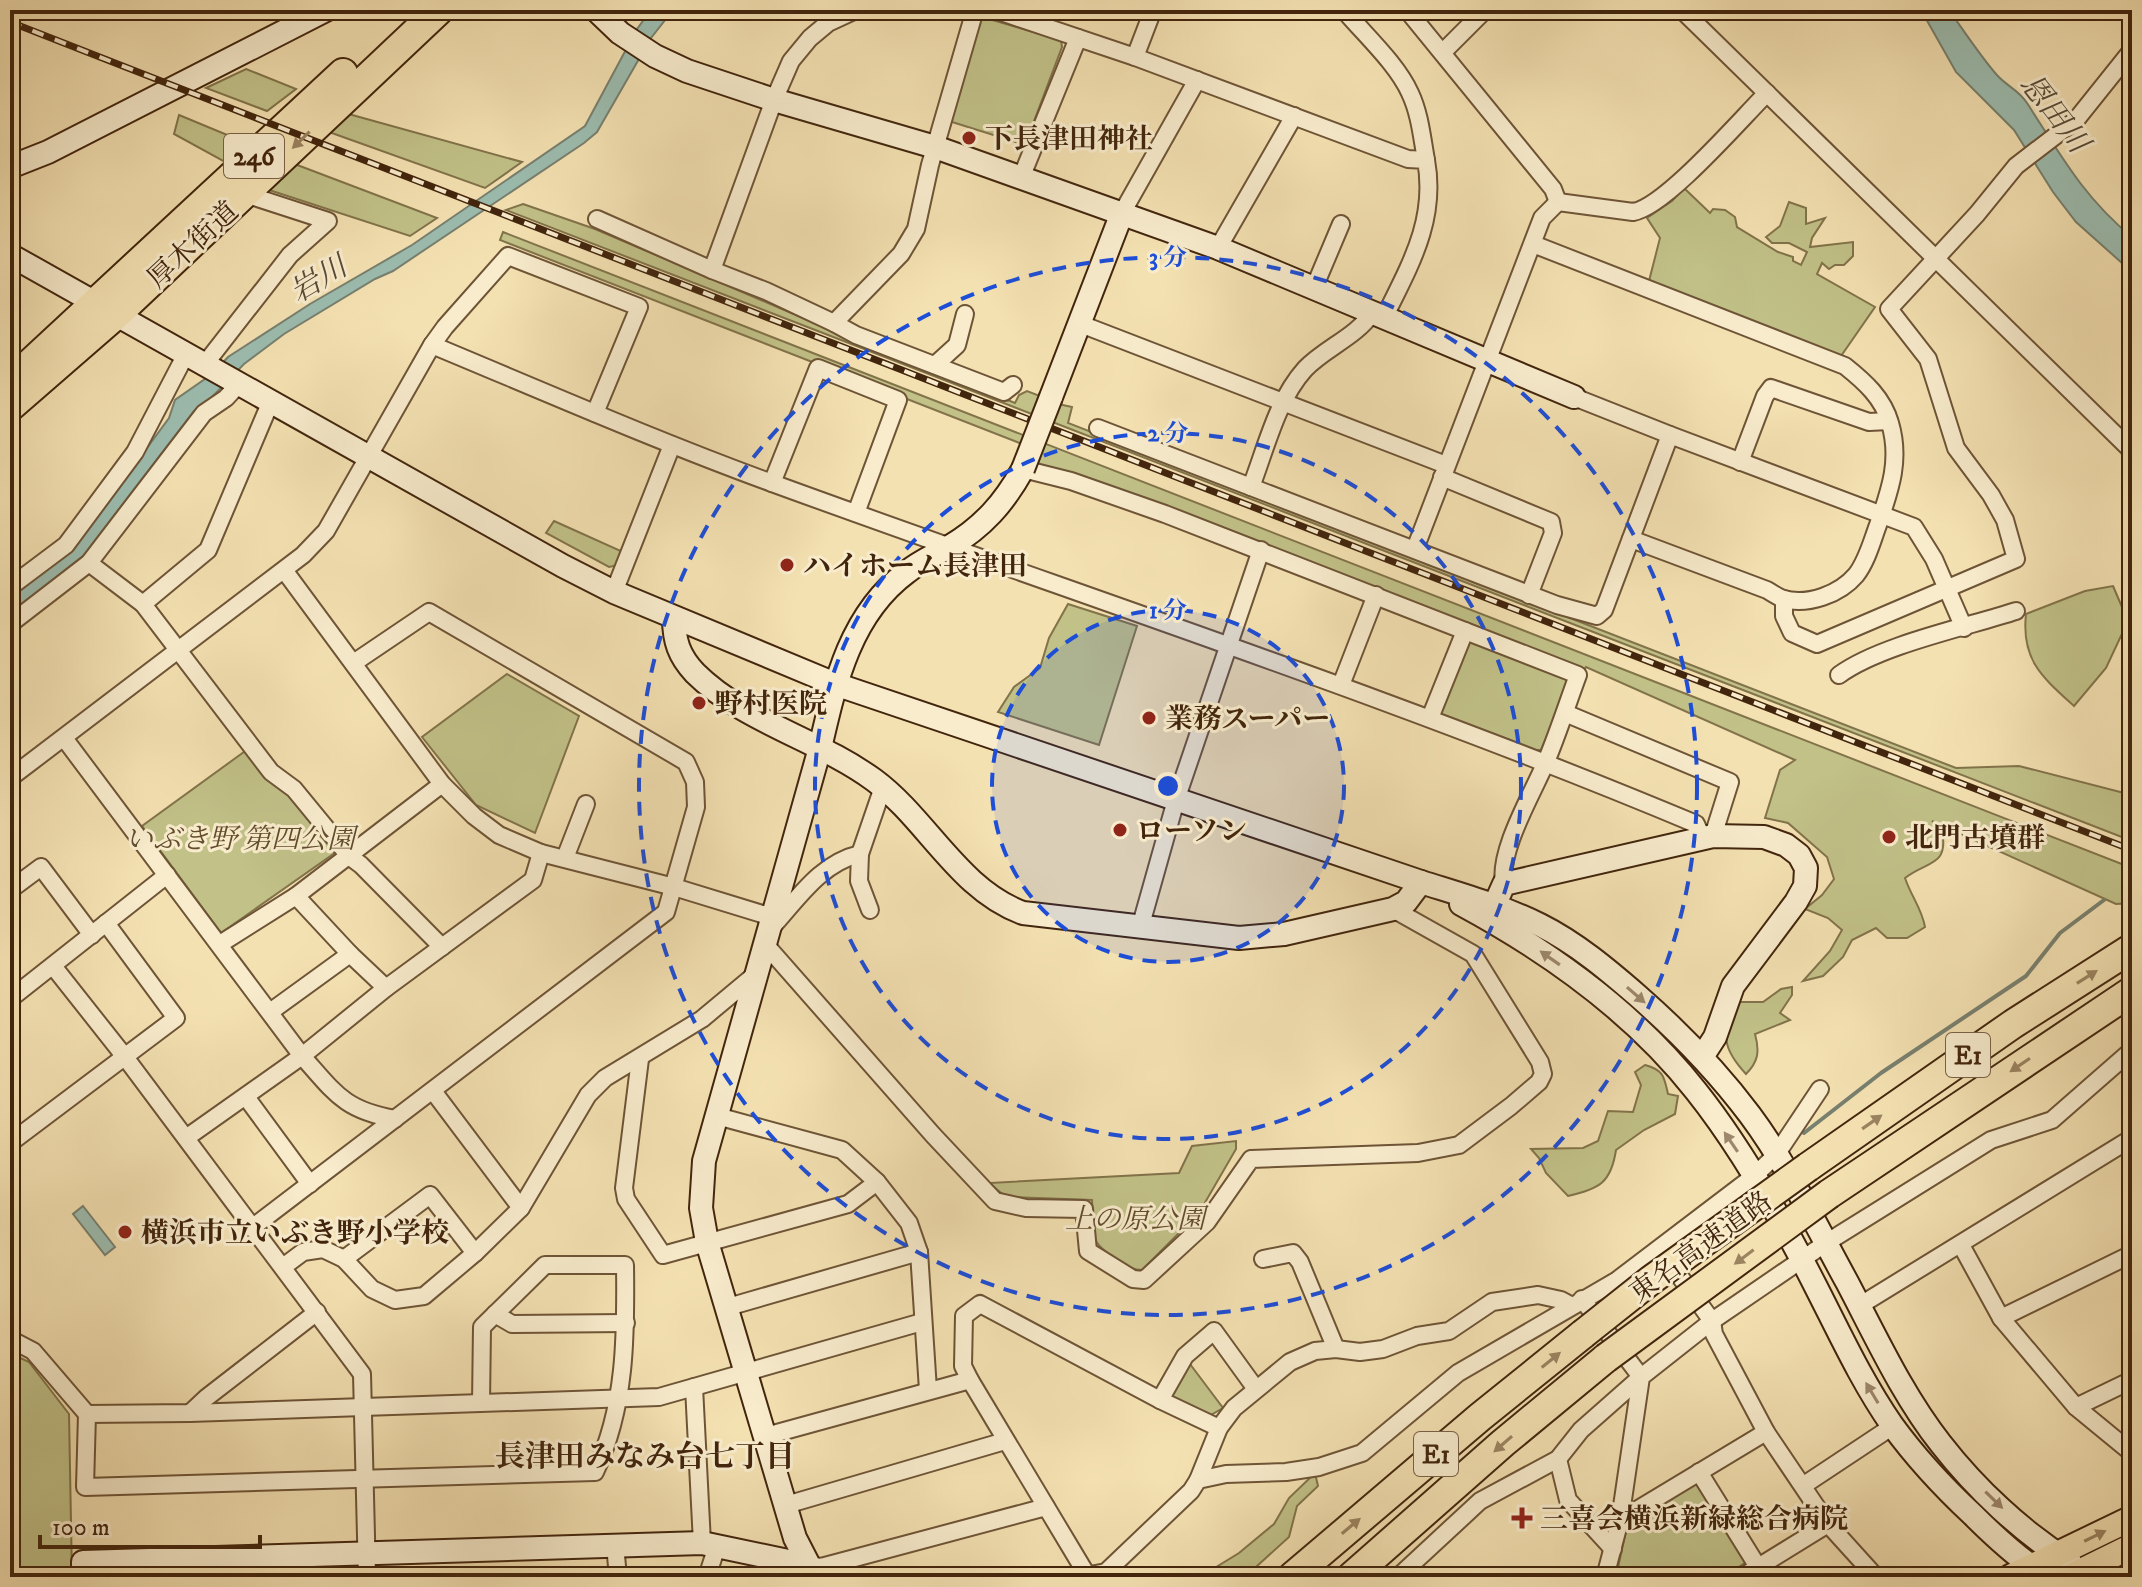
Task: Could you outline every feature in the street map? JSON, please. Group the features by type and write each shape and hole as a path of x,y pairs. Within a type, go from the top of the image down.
{"highway":[{"name":"厚木街道","path":"10,407 411,10"},
{"name":"厚木街道","path":"10,382 107,309 245,194 439,10"},
{"name":"東名高速道路","path":"1292,1577 1480,1417 1651,1280 2013,1024 2132,948"},
{"name":"東名高速道路","path":"1351,1577 1503,1443 1606,1358 1829,1194 2132,991"}],"main road":[{"path":"2029,1574 2058,1554 2132,1518"},
{"path":"2083,1575 2132,1546"}],"street":[{"path":"10,167 48,152 326,10"},
{"path":"596,10 655,56 687,71 935,147 1218,248 1574,397 1914,527 1929,549 1964,628"},
{"path":"712,270 791,61 810,38 828,23 855,10"},
{"path":"834,323 901,254 916,229 935,147 975,10"},
{"path":"995,10 1135,57 1408,159 1426,160"},
{"path":"1135,57 1153,10"},
{"path":"1251,487 1294,382 1308,366 1378,315 1426,222 1430,196 1426,160 1420,122 1410,93 1400,75 1344,10"},
{"path":"1407,10 1553,189 1558,202"},
{"path":"1443,52 1485,10"},
{"path":"1682,10 2132,451"},
{"path":"1021,178 1078,38"},
{"path":"1784,599 1784,616 1792,633 1817,644 2016,559 2005,520 1991,495 1956,448 1928,359 1883,315 1977,214 2016,166 2076,120 2132,50"},
{"path":"811,1571 795,1538 707,1242 701,1208 704,1161 820,748 835,684 847,651 873,605 908,570 951,546 992,515 1008,495 1023,469 1122,213 1197,80"},
{"path":"1558,202 1633,212 1643,210 1665,196 1767,93"},
{"path":"1218,248 1294,116"},
{"path":"10,587 66,545 200,361 290,255 328,221 245,194"},
{"path":"1415,549 1542,218 1558,202"},
{"path":"597,219 935,365 1004,392 1013,385"},
{"path":"1314,288 1341,224"},
{"path":"1533,244 1845,366 1876,394 1889,421 1895,452 1893,483 1866,558 1856,575 1842,588 1825,597 1784,599 1631,539"},
{"path":"10,255 614,592 835,684 1421,882 1500,894 1707,836 1764,837 1786,845 1799,855 1806,868 1805,886 1733,986 1715,1037 1702,1057"},
{"path":"10,778 284,570 326,531 432,345 508,256 639,307 595,413"},
{"path":"935,365 957,345 965,314"},
{"path":"1078,323 1283,403 1444,471 1551,522 1553,533 1529,595"},
{"path":"432,345 772,483 1229,644 1546,762 1696,824 1707,836"},
{"path":"772,483 818,368 898,400 856,513"},
{"path":"10,624 89,563 204,413 226,398 238,383"},
{"path":"1740,462 1765,396 1771,388 1869,422 1889,421"},
{"path":"143,604 208,550 271,401"},
{"path":"1098,428 1529,595 1590,615 1602,614 1670,435"},
{"path":"614,592 672,445"},
{"path":"1023,469 1084,485 1261,550 1578,675 1503,864 1500,894"},
{"path":"1140,928 1176,800 1261,550"},
{"path":"89,563 143,604 271,772 294,789 349,856 442,947"},
{"path":"284,570 355,662 442,784 474,816 499,835 541,853 674,887 769,930 912,1112 995,1201 1026,1208 1084,1209 1088,1251 1133,1279 1144,1280 1207,1222 1251,1159 1418,1153 1459,1145 1539,1082 1543,1074 1540,1062 1473,954 1393,909"},
{"path":"1341,685 1376,595"},
{"path":"1839,675 1889,650 2016,611"},
{"path":"253,1227 666,912 696,807 695,782 686,762 429,612 355,662"},
{"path":"674,618 674,638 681,657 696,674 750,712 820,748 883,787 991,899 1023,913 1239,938 1284,934 1393,909 1406,902 1421,882"},
{"path":"1430,718 1465,631"},
{"path":"1565,713 1730,782 1707,836"},
{"path":"64,738 302,1056 344,1102 373,1115 395,1119"},
{"path":"220,944 296,896 442,784"},
{"path":"870,910 859,881 860,854 883,787"},
{"path":"565,858 586,804"},
{"path":"186,1138 302,1056 386,988 533,880 541,853"},
{"path":"769,930 829,867 844,857 860,854"},
{"path":"10,890 41,867 92,935"},
{"path":"10,999 167,875"},
{"path":"1421,882 1529,944 1608,1002 1660,1049 1698,1092 1754,1176 1871,1393 1893,1426 1942,1486 2029,1574"},
{"path":"1500,894 1543,927 1582,951 1662,1017 1702,1057 1751,1116 1776,1155 1899,1379 1940,1443 1965,1473 2008,1513 2083,1575"},
{"path":"296,896 386,988"},
{"path":"10,1143 176,1018 106,923"},
{"path":"270,1012 350,954"},
{"path":"53,966 125,1057 362,1374 367,1566"},
{"path":"283,1267 303,1252 323,1249 344,1259 372,1289 395,1300 424,1296 475,1253 521,1208 588,1095 605,1078 702,1019 756,974"},
{"path":"1398,1577 1480,1501 1558,1459 1581,1430 1712,1321 1801,1259 1991,1140 2052,1120 2132,1050"},
{"path":"640,1059 624,1188 626,1199 663,1255 848,1204 877,1182"},
{"path":"1198,1480 1226,1474 1322,1467 1362,1453 1458,1373 1616,1281 1754,1176 1776,1155 1820,1089"},
{"path":"433,1091 521,1208"},
{"path":"246,1097 310,1184"},
{"path":"717,1116 842,1150 877,1182 909,1223 919,1252 928,1390"},
{"path":"1859,1306 2132,1138"},
{"path":"344,1259 430,1195 475,1253"},
{"path":"1961,1245 2001,1318 2076,1407 2132,1453"},
{"path":"1660,1249 1712,1321 1714,1334 1766,1432 1828,1524 1876,1577"},
{"path":"728,1307 919,1252"},
{"path":"1263,1259 1293,1253 1300,1262 1336,1349"},
{"path":"2001,1318 2132,1254"},
{"path":"10,1339 33,1351 87,1414 85,1487 364,1478 595,1476 620,1399 626,1323 625,1265 545,1265 482,1327 481,1403"},
{"path":"1219,1428 980,1304 964,1316 963,1366 1083,1576 1106,1575 1191,1491 1219,1428 1234,1408 1290,1362 1315,1351 1383,1349 1417,1336 1449,1331 1492,1302 1538,1295 1577,1303 1641,1377 1620,1520 1605,1577"},
{"path":"190,1413 317,1312"},
{"path":"495,1314 512,1324 626,1323"},
{"path":"87,1414 659,1397 922,1322"},
{"path":"1160,1400 1185,1356 1214,1331 1256,1389"},
{"path":"766,1436 970,1380"},
{"path":"2076,1407 2132,1380"},
{"path":"694,1387 709,1545 707,1577"},
{"path":"1804,1485 1893,1426"},
{"path":"1620,1520 1766,1432"},
{"path":"786,1505 1005,1441"},
{"path":"1558,1459 1568,1500 1613,1549"},
{"path":"1699,1472 1758,1567"},
{"path":"83,1577 83,1562 166,1568 367,1566 602,1541 709,1545 811,1571 1046,1507"},
{"path":"1742,1577 1828,1524"},
{"path":"602,1541 618,1577"}],"green space":[{"path":"982,17 1061,40 1062,47 1025,145 949,121 975,21"},
{"path":"246,69 296,89 267,111 206,88"},
{"path":"345,113 522,162 485,188 329,132"},
{"path":"179,115 237,139 225,162 174,134"},
{"path":"292,163 437,218 410,236 266,189"},
{"path":"1684,188 1710,213 1713,209 1725,210 1735,217 1737,227 1778,252 1793,257 1793,261 1801,265 1807,252 1789,243 1772,243 1766,237 1780,226 1789,202 1806,208 1806,224 1825,218 1810,247 1853,242 1853,256 1844,265 1829,269 1822,263 1817,274 1875,307 1841,356 1649,281 1660,238 1647,218 1672,201"},
{"path":"523,204 595,229 824,327 1015,403 1019,395 1027,391 1040,396 1034,410 1052,417 1058,404 1072,407 1068,423 1956,768 2019,766 2132,795 2132,841 506,210"},
{"path":"503,232 2132,868 2132,903 2116,904 1932,821 1942,830 1942,851 1935,861 1905,878 1925,927 1907,938 1887,938 1876,928 1852,940 1843,957 1823,976 1803,981 1830,951 1842,930 1828,918 1805,909 1822,895 1834,879 1827,857 1788,823 1765,818 1780,770 1795,760 1586,667 1583,671 1039,467 1036,459 1040,451 500,240"},
{"path":"554,521 623,552 619,565 609,567 546,533"},
{"path":"2113,586 2128,621 2106,668 2074,706 2036,666 2027,644 2026,614 2085,591"},
{"path":"1068,604 1137,626 1099,745 998,712 1014,687 1040,668 1049,638"},
{"path":"1466,640 1568,677 1569,685 1541,750 1531,750 1440,716 1438,709"},
{"path":"507,674 579,716 535,833 476,805 422,737"},
{"name":"いぶき野 第四公園","path":"248,749 293,792 339,850 221,933 142,826"},
{"path":"1792,987 1792,995 1780,1013 1790,1020 1755,1034 1757,1056 1746,1074 1732,1056 1726,1041 1734,1002 1763,1002 1781,989"},
{"path":"1645,1065 1662,1075 1668,1094 1678,1096 1675,1114 1644,1130 1616,1150 1611,1170 1602,1183 1568,1196 1546,1173 1531,1149 1583,1148 1598,1141 1608,1111 1633,1112 1641,1085 1635,1072"},
{"name":"上の原公園","path":"1236,1141 1236,1149 1199,1213 1142,1270 1125,1265 1096,1242 1092,1200 1006,1197 989,1183 1179,1173 1192,1146"},
{"path":"10,1353 29,1362 69,1414 72,1577 10,1577"},
{"path":"1187,1360 1223,1408 1209,1416 1170,1396"},
{"path":"1315,1473 1318,1486 1297,1506 1289,1537 1245,1577 1200,1577 1239,1553 1274,1524 1289,1498"},
{"path":"1699,1480 1749,1560 1724,1577 1616,1577 1628,1521"}],"shaded area":[{"path":"651,10 673,10 651,38 597,132 393,271 284,334 244,364 194,411 83,556 10,614 10,599 74,547 169,418 175,400 212,374 228,357 310,304 412,245 585,126 637,29"},
{"path":"1921,10 1949,10 1996,74 2024,99 2086,191 2132,237 2132,272 2076,222 2014,130 1956,72"},
{"path":"83,1206 115,1247 105,1255 73,1214"}],"waterway":[{"path":"1804,1133 1881,1073 2026,976 2060,933 2104,900"}],"railway":[{"path":"10,22 2132,850"}],"place":[{"name":"下長津田神社","path":"969,138"},
{"name":"ハイホーム長津田","path":"787,565"},
{"name":"野村医院","path":"699,703"},
{"name":"業務スーパー","path":"1149,718"},
{"name":"ローソン","path":"1120,830"},
{"name":"北門古墳群","path":"1889,837"},
{"name":"横浜市立いぶき野小学校","path":"125,1232"},
{"name":"三喜会横浜新緑総合病院","path":"1522,1518"}],"district":[{"name":"長津田みなみ台七丁目","path":"645,1456"}],"water label":[{"name":"恩田川","path":"2055,113"},
{"name":"岩川","path":"318,279"}]}
